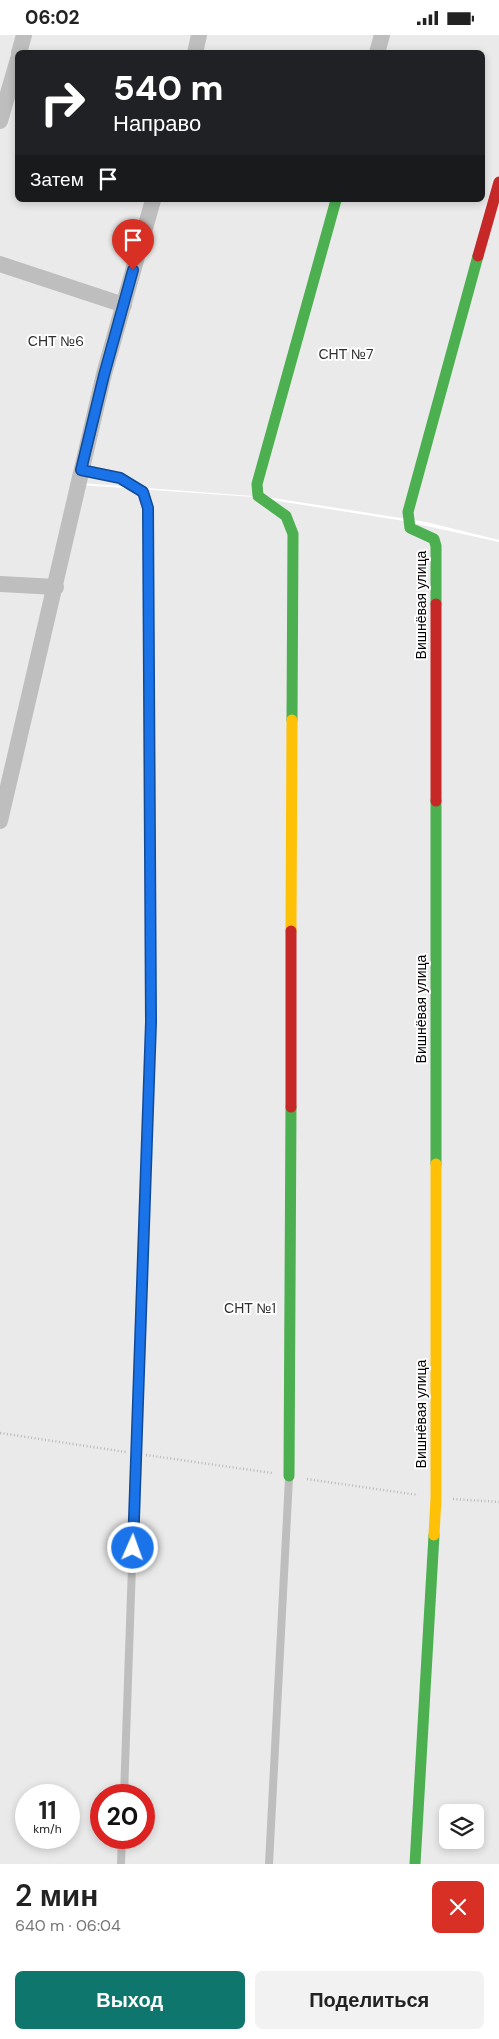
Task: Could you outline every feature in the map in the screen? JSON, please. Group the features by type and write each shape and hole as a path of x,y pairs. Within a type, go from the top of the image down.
{"street":[{"path":"20,50 24,35"},
{"path":"195,50 200,35"},
{"path":"378,50 382,35"},
{"path":"0,121 15,69"},
{"name":"Вишнёвая улица","path":"416,1864 436,1498 436,546 434,539 410,528 408,512 499,182"},
{"path":"0,821 56,587 81,470 152,202"},
{"path":"289,1476 293,534 286,516 258,496 257,484 335,202"},
{"path":"0,264 124,305"},
{"path":"0,584 56,587"}],"lane":[{"path":"81,470 120,478 143,492 148,508 151,1022 124,1784"},
{"path":"269,1864 289,1476"},
{"path":"121,1864 122,1849"}],"path":[{"path":"0,1433 436,1498 499,1502"}],"green space":[{"name":"СНТ №1","path":"0,35 499,35 499,540 426,522 267,497 81,483 81,485 253,497 404,521 499,542 499,1864 0,1864"}],"traffic: fast":[{"path":"292,720 293,534 286,516 258,496 257,484 335,202"},
{"path":"436,604 436,546 434,539 410,528 408,512 478,256"},
{"path":"436,801 436,1164"},
{"path":"289,1476 291,1107"},
{"path":"415,1864 434,1535"}],"traffic: slow":[{"path":"291,931 292,720"},
{"path":"434,1535 436,1498 436,1164"}],"traffic: jam":[{"path":"478,256 499,182"},
{"path":"436,604 436,801"},
{"path":"291,931 291,1107"}],"route":[{"path":"133,270 104,375 81,470 120,478 143,492 148,508 151,1022 133,1548"}],"park label":[{"name":"СНТ №6","path":"56,341"},
{"name":"СНТ №7","path":"346,354"}]}
